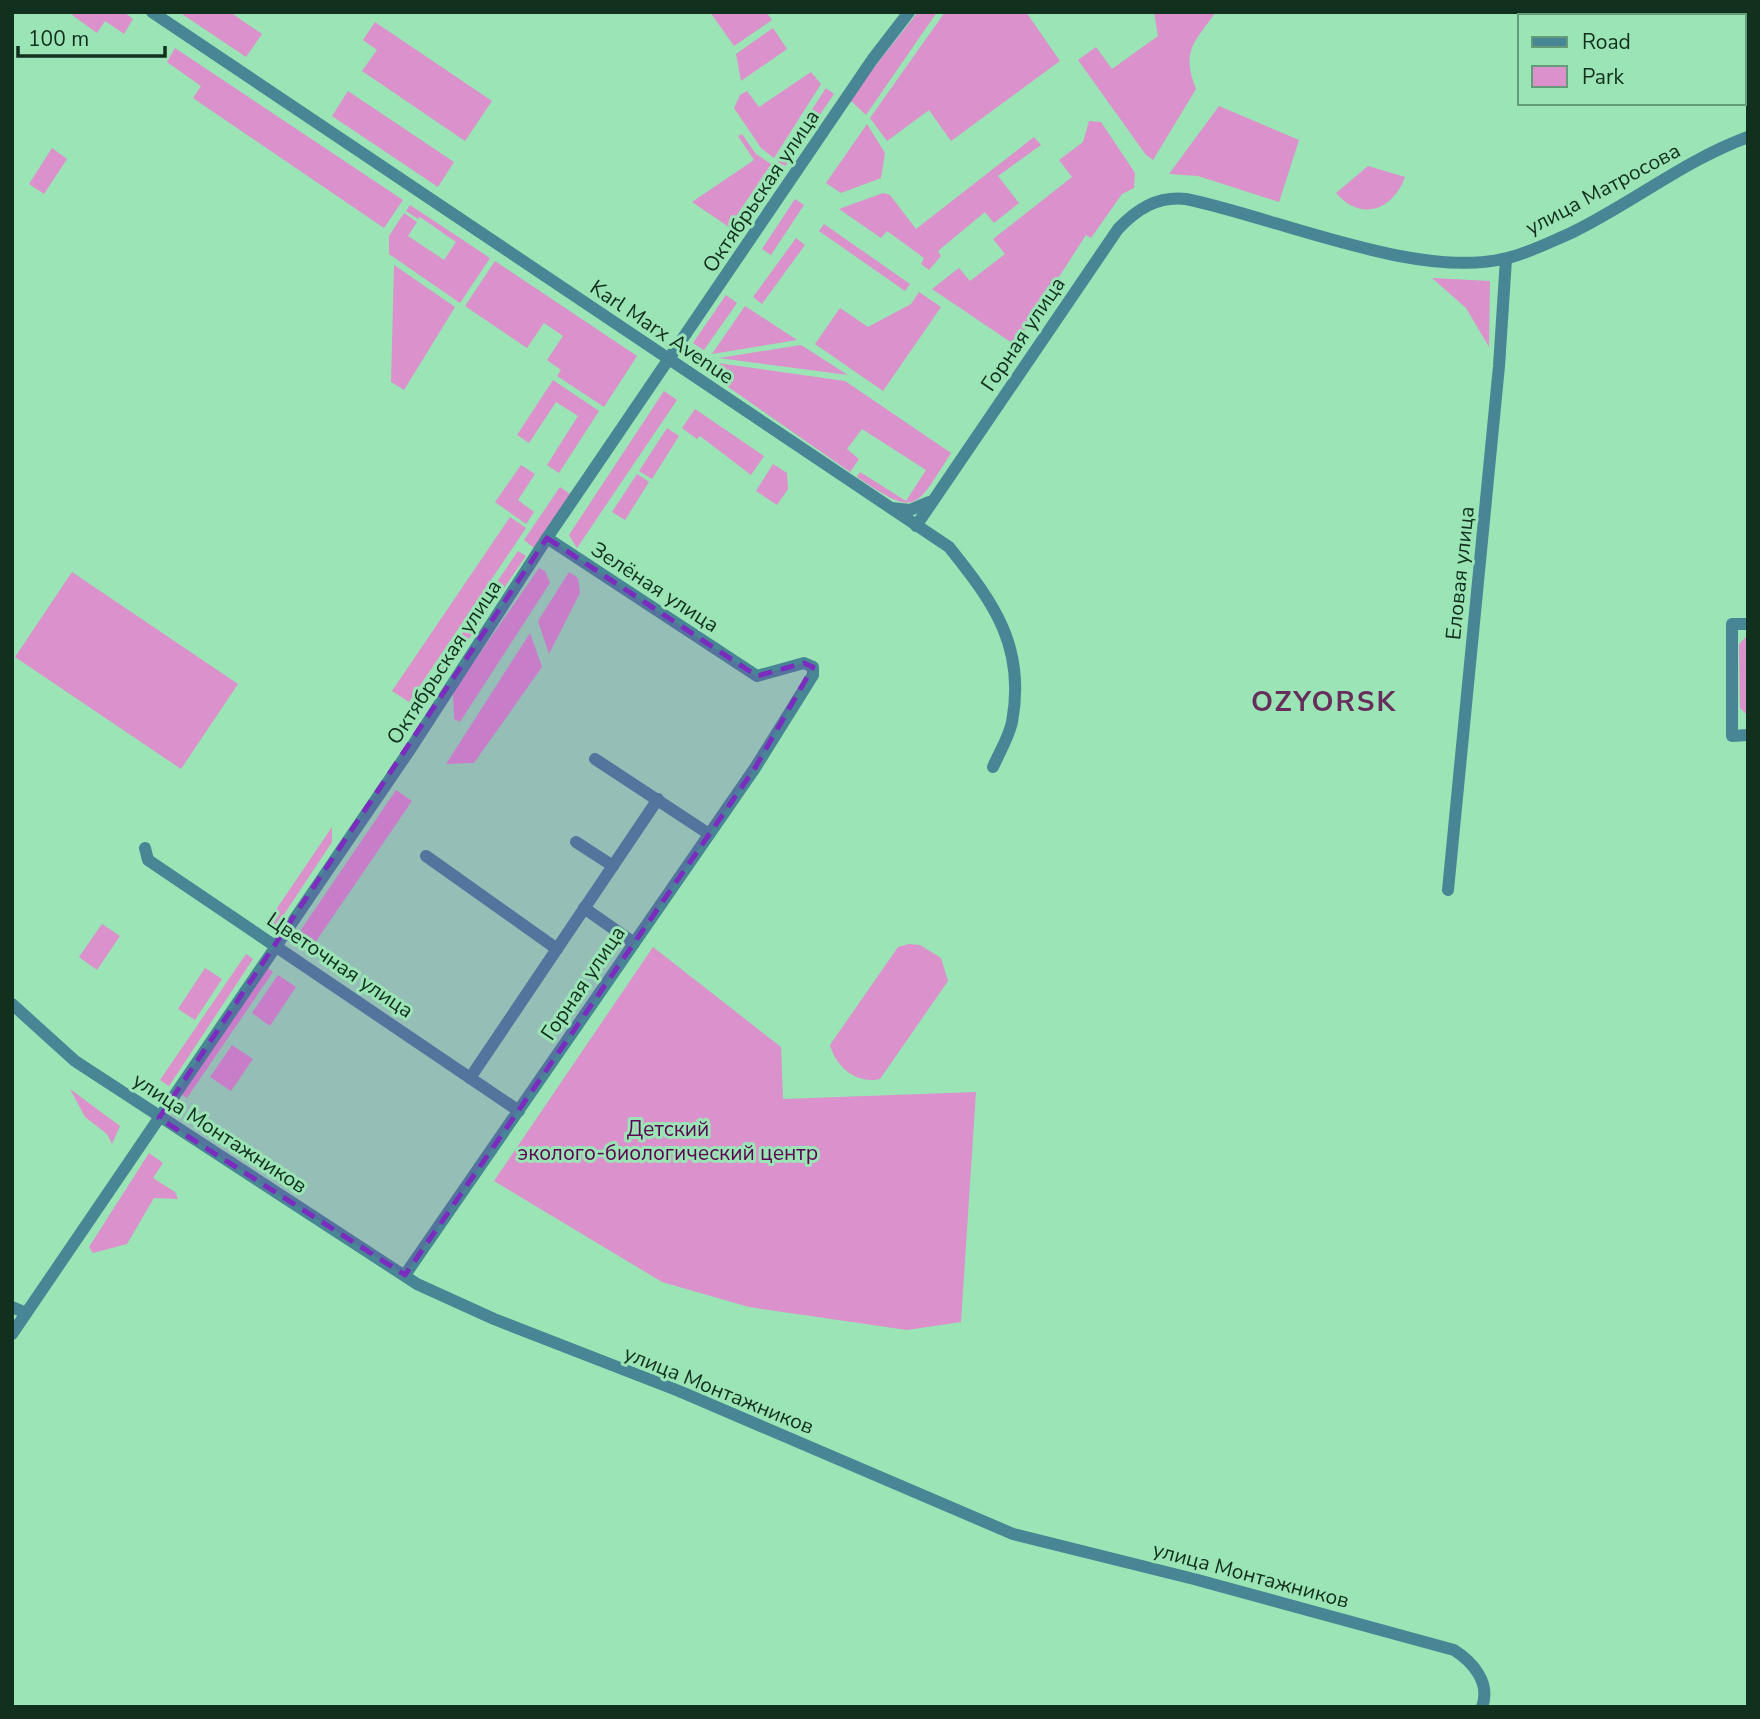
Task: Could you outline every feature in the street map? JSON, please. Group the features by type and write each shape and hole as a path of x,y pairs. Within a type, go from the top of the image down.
{"street":[{"name":"Karl Marx Avenue","path":"152,12 949,547 983,589 1006,631 1016,670 1011,724 993,767"},
{"name":"Октябрьская улица","path":"12,1334 411,748 547,538 872,60 909,12"},
{"name":"улица Матросова","path":"1186,199 1354,246 1422,258 1467,262 1506,259 1573,231 1702,158 1748,137"},
{"name":"Горная улица","path":"916,526 1118,229 1133,213 1144,207 1172,198 1186,199"},
{"name":"Еловая улица","path":"1448,890 1498,380 1506,259"},
{"path":"887,507 910,510 920,508 937,495"},
{"name":"Зелёная улица","path":"547,538 742,667"},
{"path":"1748,624 1732,624 1732,736 1748,736"},
{"name":"Горная улица","path":"405,1275 709,834 792,712 813,676 813,667 804,663 757,676 742,667"},
{"path":"595,759 709,834"},
{"path":"470,1078 658,799"},
{"path":"576,842 613,866"},
{"name":"Цветочная улица","path":"145,848 148,860 277,944 519,1111"},
{"path":"426,856 557,949"},
{"path":"584,908 634,943"},
{"name":"улица Монтажников","path":"12,1004 75,1061 159,1118 430,1291 679,1391 992,1527 1454,1650 1476,1670 1483,1684 1485,1699 1482,1707"},
{"path":"12,1307 26,1313"}],"highlighted area":[{"path":"547,538 757,676 804,663 813,667 755,768 405,1275 159,1118"}],"green space":[{"path":"75,12 124,12 133,19 124,34 105,21 97,33 72,15"},
{"path":"179,12 230,12 262,34 246,57"},
{"path":"710,12 766,12 772,20 734,46"},
{"path":"918,12 937,12 866,115 849,99"},
{"path":"945,12 1026,12 1060,61 951,141 929,110 887,141 870,118"},
{"path":"1154,12 1216,12 1192,48 1190,65 1196,89 1153,160 1146,155 1078,60 1096,47 1112,69 1158,36"},
{"path":"375,22 492,101 465,141 362,71 377,50 363,40"},
{"path":"773,28 787,49 741,81 736,54"},
{"path":"175,48 403,200 384,228 193,98 201,86 167,62"},
{"path":"811,72 821,84 774,158 761,148 734,108 740,95 747,91 759,107"},
{"path":"826,88 834,94 785,166 778,162"},
{"path":"348,91 454,162 438,187 332,116"},
{"path":"1219,106 1299,140 1279,202 1198,176 1169,174"},
{"path":"1089,121 1101,122 1135,173 1134,188 1122,194 1091,238 1086,235 1015,345 932,289 959,268 970,281 1005,254 993,239 1072,177 1059,160 1083,142"},
{"path":"867,124 885,153 881,178 841,193 826,183"},
{"path":"742,134 756,154 771,164 729,227 692,202 754,160 738,136"},
{"path":"1034,137 1041,145 998,176 1019,203 994,223 985,212 938,251 941,256 929,270 921,264 924,258 887,231 881,238 839,209 883,193 890,195 916,229"},
{"path":"52,148 67,159 44,194 29,184"},
{"path":"776,166 782,171 739,234 732,230"},
{"path":"1368,166 1405,177 1393,198 1375,208 1366,209 1346,202 1336,193"},
{"path":"795,199 804,205 771,255 762,249"},
{"path":"410,205 490,258 460,303 389,254 389,236 404,213 417,222 408,236 444,260 456,242 420,217 418,219 406,211"},
{"path":"824,224 910,284 905,291 819,231"},
{"path":"796,238 805,245 762,304 753,297"},
{"path":"495,261 637,356 604,407 557,376 561,370 547,360 563,336 544,323 527,348 465,306"},
{"path":"394,265 455,307 404,390 391,382"},
{"path":"1432,278 1490,281 1489,347 1466,308"},
{"path":"919,292 941,307 883,391 815,344 840,308 868,327 911,304"},
{"path":"726,295 737,303 704,350 693,343"},
{"path":"745,306 797,340 712,354"},
{"path":"801,345 848,375 719,358"},
{"path":"710,362 845,381 951,453 921,497 913,502 903,502 892,498 857,477 860,472 906,501 926,470 862,429 847,449 859,459 850,472 704,370"},
{"path":"553,380 599,411 559,473 547,465 578,416 556,402 529,443 517,435"},
{"path":"664,391 677,400 577,548 569,535"},
{"path":"695,409 764,456 751,475 700,436 697,439 682,428"},
{"path":"667,428 679,436 652,479 639,471"},
{"path":"773,464 787,473 788,489 777,505 756,491"},
{"path":"521,465 535,474 518,500 534,512 526,524 495,502"},
{"path":"637,474 649,482 625,520 612,512"},
{"path":"560,487 570,494 534,548 524,540"},
{"path":"510,517 526,528 409,702 392,691"},
{"path":"518,551 526,556 413,720 407,715"},
{"path":"539,568 545,571 550,583 460,722 454,719 453,692"},
{"path":"72,572 238,684 181,769 15,657"},
{"path":"569,572 578,578 580,593 549,654 538,621"},
{"path":"530,633 542,667 474,763 446,764"},
{"path":"1748,635 1748,716 1740,708 1739,644"},
{"path":"396,790 412,801 310,950 294,940"},
{"path":"332,827 332,842 275,928 267,923"},
{"path":"102,924 120,936 97,970 79,957"},
{"path":"920,945 941,958 948,981 880,1079 863,1079 842,1067 830,1045 898,947"},
{"name":"Детский эколого-биологический центр","path":"653,947 781,1047 783,1099 976,1092 961,1322 907,1330 749,1307 662,1282 494,1181"},
{"path":"246,954 253,959 169,1086 160,1080"},
{"path":"265,966 273,972 187,1098 179,1093"},
{"path":"205,968 222,979 195,1020 178,1009"},
{"path":"278,975 296,987 270,1026 252,1013"},
{"path":"232,1045 253,1059 231,1091 210,1077"},
{"path":"70,1089 120,1126 112,1144 107,1134 85,1117"},
{"path":"149,1153 163,1163 153,1178 175,1192 178,1199 154,1198 127,1244 93,1253 89,1247"}],"district":[{"name":"OZYORSK","path":"1324,702"}]}
